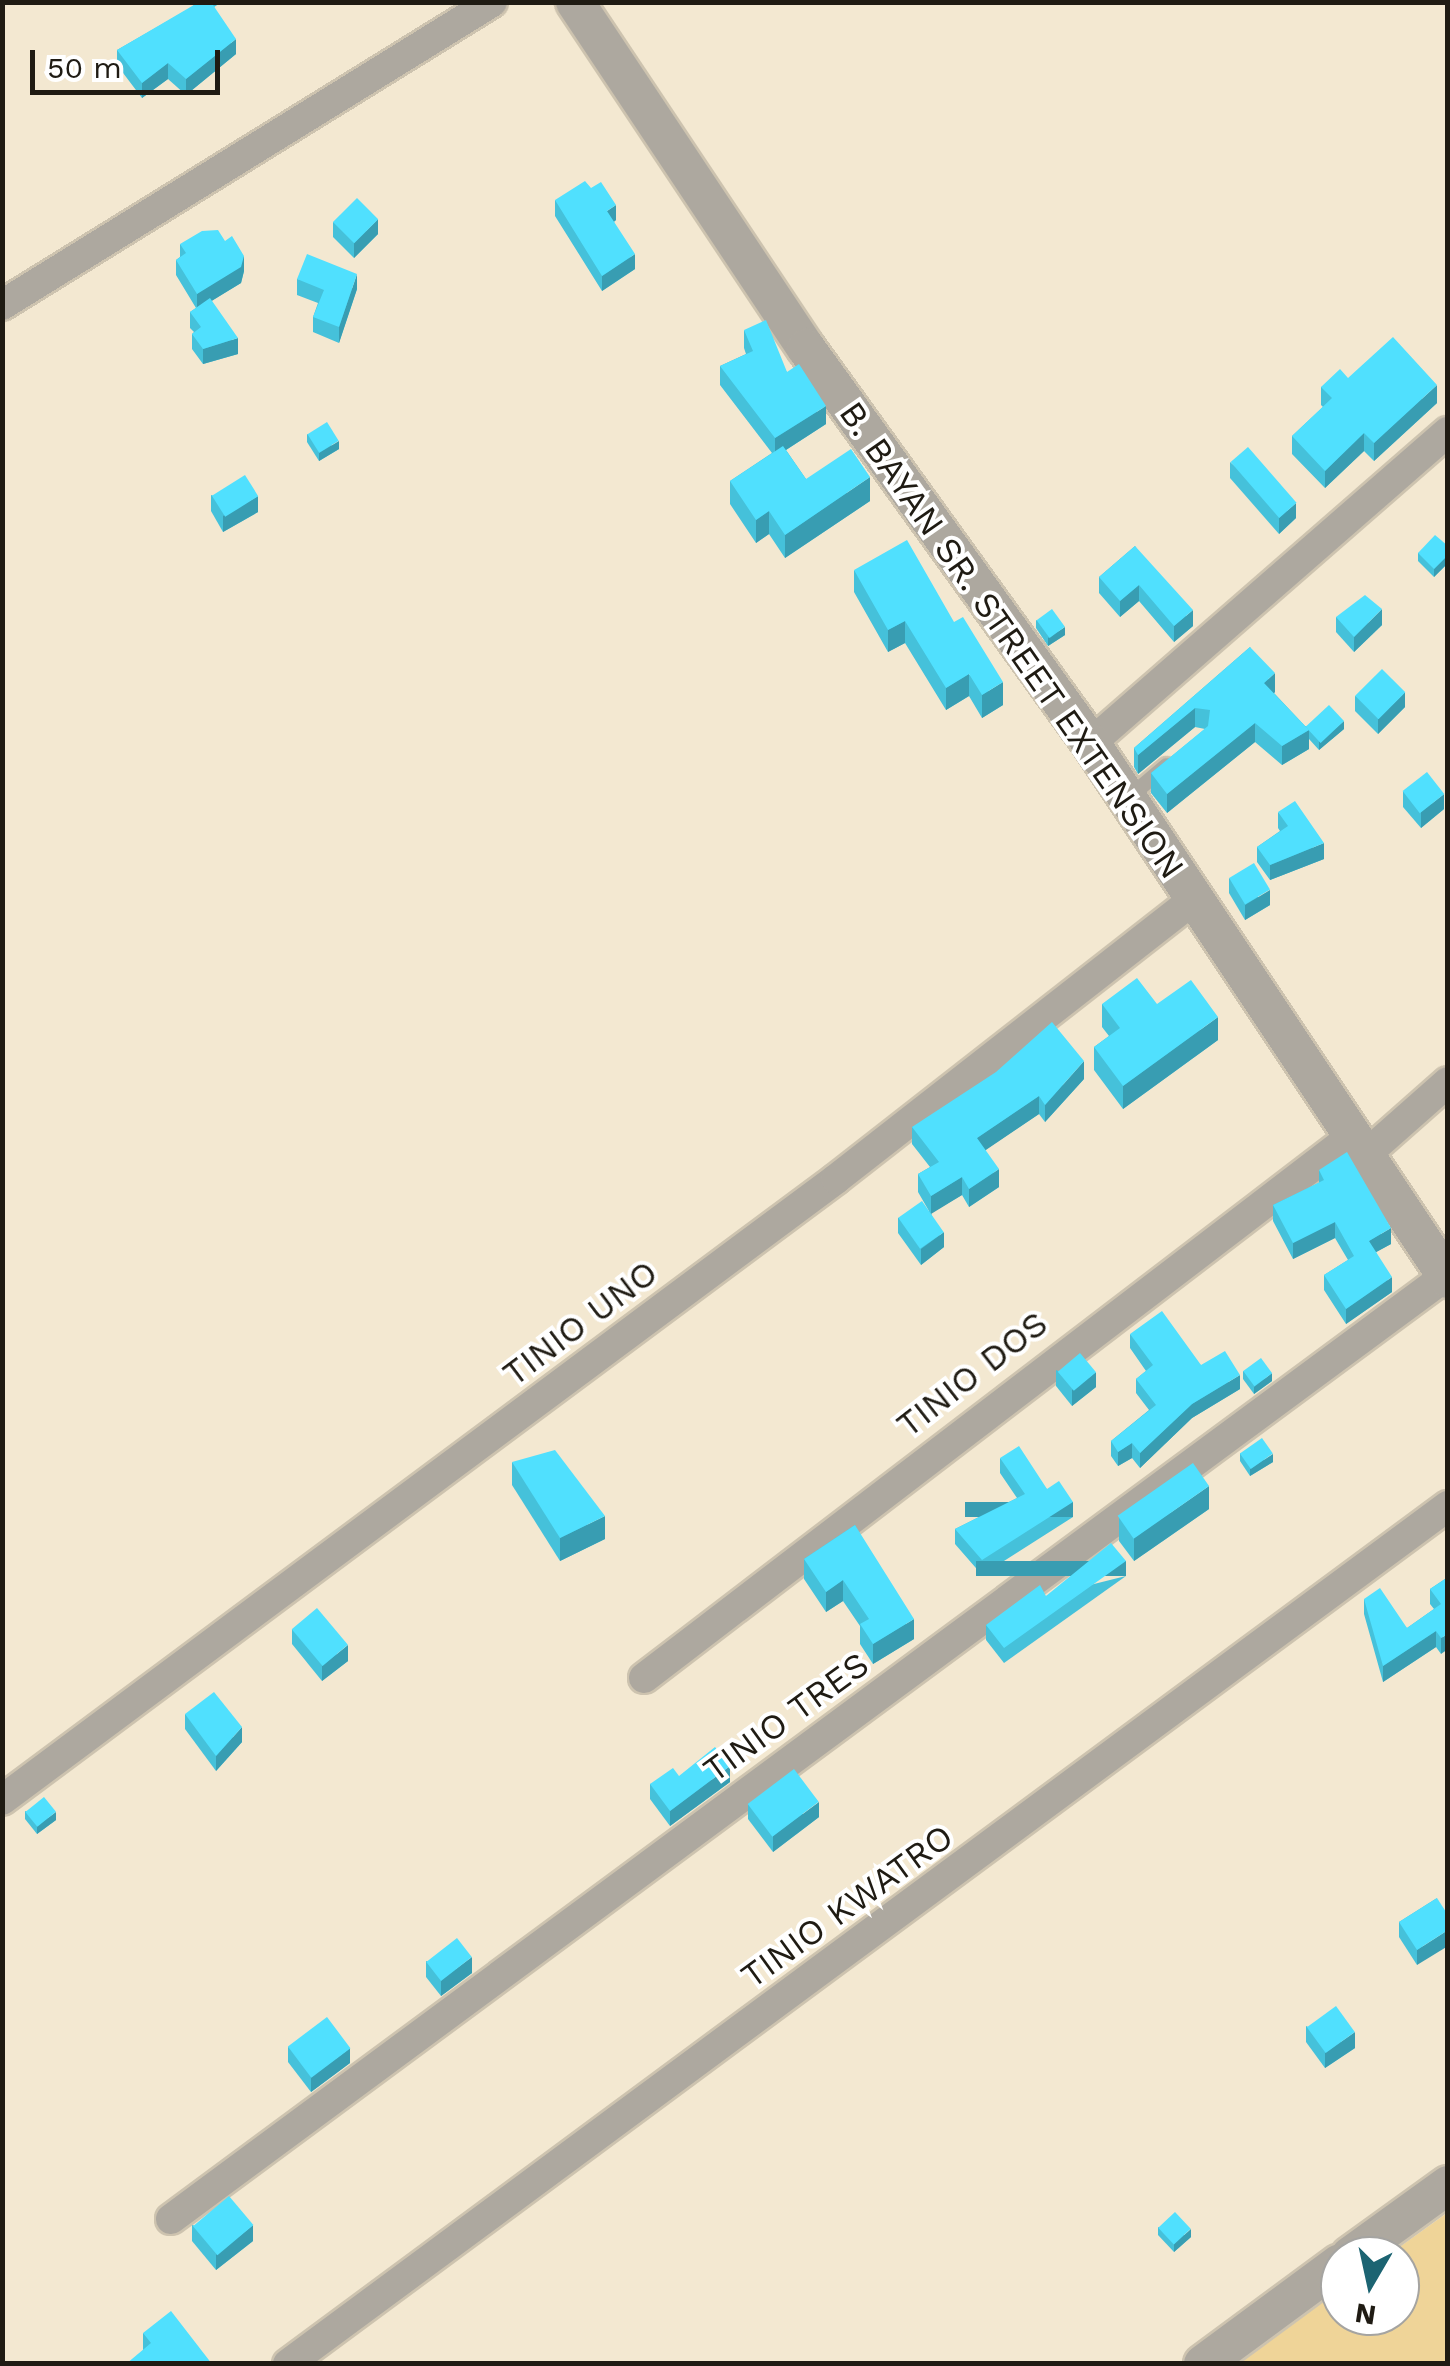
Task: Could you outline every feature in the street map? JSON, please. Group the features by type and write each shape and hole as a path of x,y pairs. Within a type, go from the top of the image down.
{"street":[{"path":"2,305 492,2"},
{"name":"B. BAYAN SR. STREET EXTENSION","path":"575,2 806,348 1091,742 1447,1278"},
{"path":"1091,742 1448,432"},
{"name":"TINIO UNO","path":"3,1798 821,1190 1194,900"},
{"name":"TINIO DOS","path":"644,1678 1448,1082"},
{"name":"TINIO TRES","path":"171,2218 1447,1278"},
{"name":"TINIO KWATRO","path":"288,2364 1448,1506"},
{"path":"1378,2236 1448,2185"},
{"path":"1202,2364 1320,2278"}],"lane":[{"path":"1127,798 1186,749"}],"shaded area":[{"path":"1447,2213 1447,2363 1235,2363 1320,2303 1320,2336 1420,2336 1420,2236 1415,2236"}],"building":[{"path":"199,2 211,2 236,39 186,79 168,63 142,83 117,50"},
{"path":"585,181 591,188 601,182 616,205 607,211 635,254 602,276 555,200"},
{"path":"357,198 378,219 354,243 333,222"},
{"path":"218,230 225,241 232,236 244,256 241,267 197,294 176,260 186,253 180,244 202,231"},
{"path":"307,254 357,274 339,327 313,317 324,290 297,279"},
{"path":"210,298 238,338 203,349 192,334 201,327 190,312"},
{"path":"766,320 787,372 799,364 826,406 775,438 720,366 753,351 744,330"},
{"path":"1393,337 1437,385 1374,443 1364,433 1325,471 1292,436 1332,398 1321,387 1340,369 1348,378"},
{"path":"327,422 339,441 319,453 307,434"},
{"path":"783,446 806,479 851,449 870,477 785,535 769,511 756,520 730,481"},
{"path":"1248,447 1297,503 1279,518 1231,462"},
{"path":"245,475 258,496 225,517 212,496"},
{"path":"1435,535 1448,546 1448,555 1434,569 1418,553"},
{"path":"907,540 954,622 963,617 1003,682 982,695 969,674 946,688 905,621 888,630 854,570"},
{"path":"1135,546 1193,610 1174,626 1139,585 1120,601 1099,577"},
{"path":"1365,595 1382,609 1354,637 1336,617"},
{"path":"1052,609 1065,627 1050,638 1037,620"},
{"path":"1250,647 1275,673 1264,683 1309,730 1282,746 1255,723 1167,794 1151,773 1208,726 1210,710 1195,708 1138,755 1134,748"},
{"path":"1382,669 1405,692 1378,719 1355,696"},
{"path":"1329,705 1344,721 1321,743 1306,727"},
{"path":"1427,772 1444,794 1420,813 1403,791"},
{"path":"1295,801 1324,843 1270,865 1257,847 1288,826 1278,812"},
{"path":"1254,863 1270,890 1245,905 1229,878"},
{"path":"1137,978 1157,1004 1191,980 1218,1017 1123,1086 1094,1047 1120,1028 1102,1004"},
{"path":"1052,1022 1084,1061 1045,1105 1039,1096 977,1138 999,1169 969,1189 962,1177 931,1196 918,1174 939,1162 912,1127 996,1072"},
{"path":"1347,1152 1391,1228 1369,1241 1392,1277 1346,1309 1324,1275 1354,1256 1335,1222 1293,1243 1273,1205 1324,1180 1319,1170"},
{"path":"922,1201 944,1232 920,1249 898,1218"},
{"path":"1162,1311 1201,1365 1225,1351 1240,1375 1192,1404 1140,1453 1132,1443 1118,1452 1111,1441 1156,1405 1136,1379 1153,1365 1130,1334"},
{"path":"1080,1353 1096,1372 1074,1391 1058,1372"},
{"path":"1261,1358 1272,1373 1254,1386 1243,1371"},
{"path":"1262,1438 1273,1454 1251,1469 1240,1453"},
{"path":"1019,1446 1047,1489 1059,1481 1073,1502 982,1560 955,1529 1025,1494 1000,1458"},
{"path":"555,1450 605,1516 560,1538 512,1462"},
{"path":"1193,1463 1209,1486 1134,1539 1118,1516"},
{"path":"855,1525 914,1619 873,1644 860,1624 869,1619 843,1580 826,1592 804,1559"},
{"path":"1111,1543 1126,1561 1004,1648 986,1625 1040,1585 1046,1596"},
{"path":"1448,1577 1448,1634 1441,1638 1436,1631 1383,1666 1364,1599 1380,1588 1407,1628 1441,1604 1430,1589"},
{"path":"317,1608 348,1645 323,1666 292,1629"},
{"path":"214,1692 242,1727 216,1756 185,1714"},
{"path":"715,1747 730,1766 670,1811 650,1784 673,1768 679,1776"},
{"path":"794,1769 819,1802 772,1837 748,1804"},
{"path":"44,1797 56,1812 37,1827 25,1812"},
{"path":"1437,1898 1448,1915 1448,1930 1417,1950 1399,1922"},
{"path":"457,1938 472,1957 441,1981 426,1962"},
{"path":"1336,2006 1355,2032 1326,2053 1307,2027"},
{"path":"327,2017 350,2048 311,2078 288,2046"},
{"path":"229,2196 253,2225 217,2255 193,2226"},
{"path":"1175,2212 1191,2229 1174,2245 1158,2228"},
{"path":"171,2311 212,2364 126,2364 151,2343 143,2333"}]}
